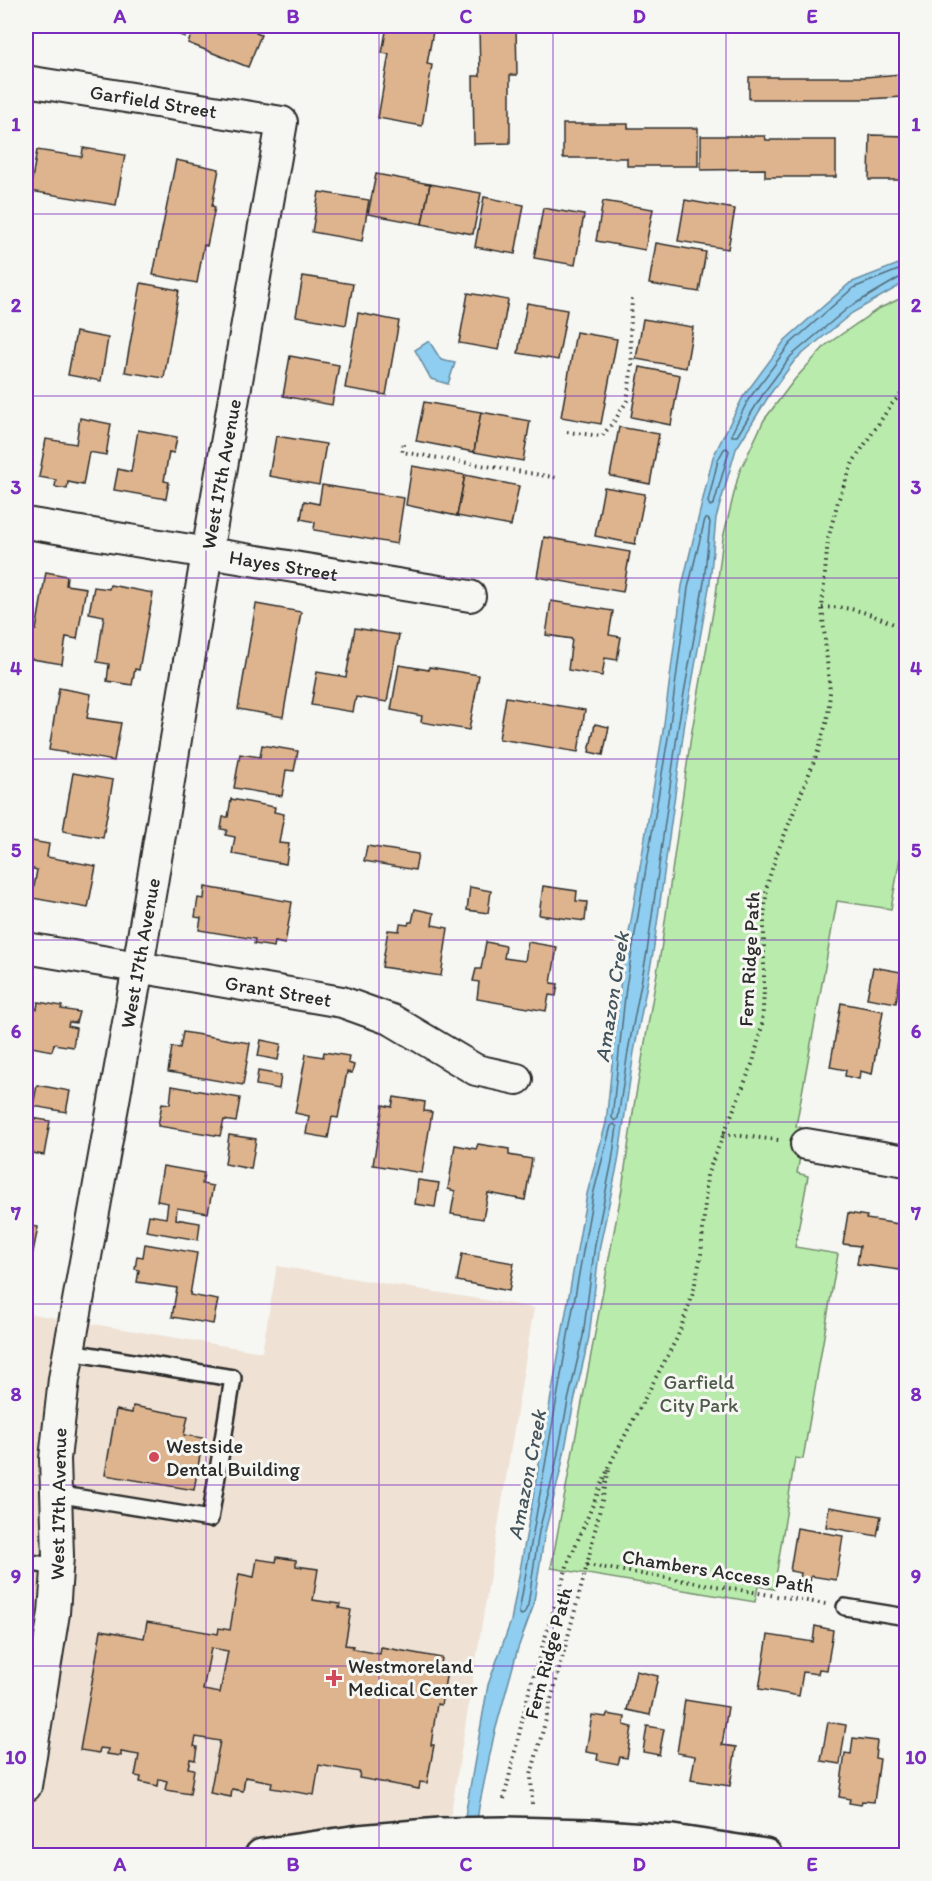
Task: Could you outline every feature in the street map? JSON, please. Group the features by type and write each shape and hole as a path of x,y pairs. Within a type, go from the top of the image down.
{"main road":[{"path":"262,1856 359,1842 440,1835 521,1834 672,1842 765,1856"}],"street":[{"name":"Garfield Street","path":"26,81 282,122"},
{"name":"West 17th Avenue","path":"26,1786 51,1636 57,1567 55,1459 64,1379 138,967 282,122"},
{"name":"Hayes Street","path":"26,523 470,596"},
{"name":"Grant Street","path":"26,948 342,1002 392,1020 476,1070 517,1079"},
{"path":"806,1143 906,1161"}],"lane":[{"path":"56,1494 210,1519 233,1378 70,1352"},
{"path":"26,1562 57,1567"},
{"path":"845,1607 906,1617"}],"path":[{"path":"567,432 602,436 627,401 632,365 630,337 632,299"},
{"name":"Fern Ridge Path","path":"504,1799 530,1687 568,1563 612,1460 678,1336 693,1293 701,1255 707,1175 753,1062 762,1026 764,917 767,885 776,856 819,749 828,716 830,692 822,608 828,539 838,501 853,462 891,405 906,389"},
{"path":"404,444 402,452 560,478"},
{"path":"822,608 840,605 906,629"},
{"path":"723,1134 806,1143"},
{"name":"Fern Ridge Path","path":"521,1834 531,1774 587,1565 612,1460"},
{"name":"Chambers Access Path","path":"587,1565 845,1607"}],"shaded area":[{"path":"277,1266 534,1308 444,1855 26,1855 26,1313 262,1352"}],"green space":[{"name":"Garfield City Park","path":"906,296 906,824 891,909 837,901 796,1126 805,1129 797,1173 808,1176 795,1247 838,1254 803,1459 795,1458 774,1589 758,1586 755,1602 551,1568 622,1189 661,950 691,736 716,595 723,538 739,473 764,420 795,379 826,345 878,309"}],"water":[{"path":"906,261 906,282 852,313 795,360 770,394 736,449 716,518 710,582 685,722 653,953 634,1052 618,1162 600,1245 589,1337 545,1532 533,1607 518,1648 494,1735 472,1855 458,1856 488,1685 511,1621 587,1194 606,1123 620,986 663,731 682,586 713,457 743,397 785,340 850,283"},
{"path":"429,341 441,360 455,363 448,384 431,379 415,350"}],"building":[{"path":"157,26 190,26 185,37"},
{"path":"195,26 260,26 256,33 261,35 248,67 188,43"},
{"path":"387,26 434,26 427,64 432,65 422,126 378,118 389,54 382,53"},
{"path":"479,26 516,26 517,75 510,75 510,143 474,144 473,76 480,76"},
{"path":"901,74 903,97 749,99 749,77 865,77"},
{"path":"563,124 628,124 628,128 698,128 698,166 627,166 627,158 563,158"},
{"path":"870,135 906,136 906,180 869,180"},
{"path":"701,136 765,136 766,140 836,140 836,177 765,177 765,169 701,170"},
{"path":"83,148 125,155 116,205 30,191 37,150 82,157"},
{"path":"176,160 219,169 212,206 215,207 207,246 204,245 197,283 153,275"},
{"path":"376,174 430,184 422,224 368,214"},
{"path":"430,184 481,193 473,234 422,224"},
{"path":"319,192 369,200 362,241 312,232"},
{"path":"484,197 524,205 515,254 475,247"},
{"path":"685,200 735,209 728,249 678,241"},
{"path":"603,201 653,209 645,250 596,241"},
{"path":"543,208 584,215 575,265 534,258"},
{"path":"656,243 706,252 699,292 649,284"},
{"path":"26,265 34,266 30,290 26,289"},
{"path":"303,276 353,284 346,325 296,316"},
{"path":"141,283 179,290 164,378 125,372"},
{"path":"468,293 508,300 499,350 459,343"},
{"path":"527,303 567,310 558,360 518,353"},
{"path":"358,313 399,321 386,395 345,388"},
{"path":"643,319 693,327 686,368 636,359"},
{"path":"76,332 108,338 101,381 68,375"},
{"path":"576,332 617,339 601,424 561,417"},
{"path":"290,356 339,365 332,405 283,396"},
{"path":"640,367 680,375 671,425 631,417"},
{"path":"424,402 481,412 474,452 416,441"},
{"path":"481,412 530,421 523,461 474,452"},
{"path":"80,418 111,424 106,455 89,452 83,485 68,482 67,489 55,487 56,480 39,477 46,439 76,444"},
{"path":"619,427 659,434 650,484 610,476"},
{"path":"138,430 177,437 174,453 169,452 164,481 169,482 166,499 114,490 118,469 131,472"},
{"path":"276,436 326,444 319,485 269,476"},
{"path":"412,466 465,475 457,516 406,505"},
{"path":"465,475 519,486 511,526 457,516"},
{"path":"322,485 404,498 397,544 314,530 315,522 301,519 304,501 319,504"},
{"path":"604,487 645,494 635,544 595,536"},
{"path":"544,537 630,552 623,592 537,577"},
{"path":"46,572 67,576 66,585 86,588 77,639 66,637 62,664 26,658 26,628 36,630"},
{"path":"110,585 153,593 139,670 135,669 132,685 107,681 109,664 97,662 104,616 89,613 94,587 109,589"},
{"path":"551,601 613,611 609,635 621,637 617,660 605,658 602,676 568,670 572,639 546,635"},
{"path":"256,604 301,612 283,717 238,709"},
{"path":"355,628 399,635 387,702 356,697 353,712 311,705 317,672 346,677"},
{"path":"399,665 479,675 469,730 421,722 422,716 391,710"},
{"path":"59,688 91,694 87,718 121,723 114,761 49,750"},
{"path":"506,697 585,710 578,752 499,739"},
{"path":"595,724 609,727 603,755 589,752"},
{"path":"262,745 298,751 294,771 286,770 282,796 234,788 240,754 260,757"},
{"path":"73,773 113,780 103,838 63,831"},
{"path":"231,799 275,807 274,812 284,814 279,843 289,844 286,864 232,854 235,837 225,835 227,830 221,829 223,817 228,817"},
{"path":"26,840 49,844 47,857 96,866 88,908 32,898 37,870 26,867"},
{"path":"367,846 418,854 415,870 364,861"},
{"path":"543,886 577,891 576,901 587,902 585,921 539,915"},
{"path":"205,887 292,902 285,944 275,942 274,947 254,944 255,939 199,930 201,918 195,917 198,898 204,899"},
{"path":"470,887 491,891 488,913 467,910"},
{"path":"415,909 434,913 432,925 448,928 441,976 382,967 388,930 399,931 400,924 408,925 412,922"},
{"path":"486,942 506,946 504,958 525,961 528,942 557,947 551,983 558,984 556,996 549,995 546,1011 477,999 479,982 473,981 476,969 481,969"},
{"path":"873,967 901,972 896,1003 867,998"},
{"path":"38,1002 62,1006 61,1009 79,1012 76,1023 69,1022 68,1026 76,1028 73,1047 54,1044 52,1051 26,1046 26,1007 37,1009"},
{"path":"841,1003 883,1011 872,1074 860,1071 859,1079 845,1076 846,1070 830,1067"},
{"path":"183,1032 250,1043 243,1085 168,1072 172,1047 180,1048"},
{"path":"261,1040 281,1044 278,1060 258,1056"},
{"path":"324,1052 349,1056 348,1063 354,1065 352,1073 347,1072 338,1118 332,1117 328,1138 306,1134 309,1116 295,1113 306,1054 323,1057"},
{"path":"258,1071 281,1075 279,1089 256,1085"},
{"path":"37,1085 70,1091 66,1112 33,1106"},
{"path":"172,1086 240,1098 236,1122 224,1120 220,1136 158,1126 162,1103 170,1104"},
{"path":"394,1097 425,1102 424,1111 432,1112 422,1173 373,1165 383,1105 392,1107"},
{"path":"26,1117 50,1121 44,1155 26,1152"},
{"path":"229,1135 256,1139 251,1169 225,1164"},
{"path":"478,1144 509,1149 509,1155 532,1159 525,1200 488,1193 483,1219 451,1214 455,1191 448,1189 455,1145 476,1149"},
{"path":"163,1166 204,1173 202,1184 213,1186 208,1213 177,1208 176,1219 200,1223 198,1240 146,1231 149,1215 166,1218 168,1203 157,1201"},
{"path":"418,1180 439,1183 435,1207 415,1204"},
{"path":"848,1213 867,1216 866,1219 905,1225 899,1270 857,1264 860,1246 843,1244"},
{"path":"26,1225 38,1227 31,1262 26,1261"},
{"path":"145,1244 197,1253 190,1295 218,1300 213,1324 172,1317 177,1288 137,1282 139,1270 135,1269 137,1256 143,1257"},
{"path":"462,1254 514,1263 509,1291 457,1281"},
{"name":"Westside Dental Building","path":"133,1406 188,1416 184,1435 203,1438 194,1490 105,1475 116,1410 132,1413"},
{"path":"829,1507 881,1516 877,1536 826,1527"},
{"path":"797,1528 843,1536 836,1580 811,1576 809,1587 799,1585 801,1573 790,1571"},
{"name":"Westmoreland Medical Center","path":"277,1557 296,1560 296,1566 318,1569 313,1600 340,1604 339,1608 351,1610 345,1645 353,1646 352,1649 380,1654 381,1647 442,1658 441,1665 448,1666 441,1705 437,1704 431,1745 434,1745 427,1783 420,1782 419,1789 359,1778 360,1772 319,1765 314,1795 271,1788 272,1782 245,1777 243,1791 232,1789 231,1797 210,1793 220,1741 196,1737 195,1760 190,1759 188,1768 194,1769 190,1794 165,1790 167,1781 159,1779 158,1786 140,1782 141,1777 135,1776 139,1755 121,1752 121,1756 107,1754 108,1749 100,1748 99,1753 80,1750 101,1630 144,1638 147,1622 218,1634 219,1628 230,1630 239,1574 254,1577 257,1559 276,1562","holes":["211,1648 228,1651 220,1693 203,1690"]},
{"path":"815,1626 833,1630 827,1670 819,1669 818,1674 803,1672 799,1696 759,1689 768,1635 813,1642"},
{"path":"636,1671 658,1676 650,1715 627,1710"},
{"path":"685,1700 728,1707 722,1745 736,1747 730,1786 691,1780 695,1756 677,1753"},
{"path":"607,1714 625,1717 624,1725 632,1727 627,1758 620,1757 618,1764 597,1760 598,1754 586,1752 592,1715 606,1717"},
{"path":"828,1722 846,1725 840,1764 821,1761"},
{"path":"647,1726 664,1729 659,1755 643,1752"},
{"path":"853,1738 877,1741 875,1758 880,1759 874,1802 862,1801 861,1805 849,1803 850,1799 839,1797 845,1753 851,1754"}],"place":[{"name":"Westside Dental Building","path":"154,1457"},
{"name":"Westmoreland Medical Center","path":"334,1678"}],"water label":[{"name":"Amazon Creek","path":"612,997"},
{"name":"Amazon Creek","path":"527,1475"}]}
